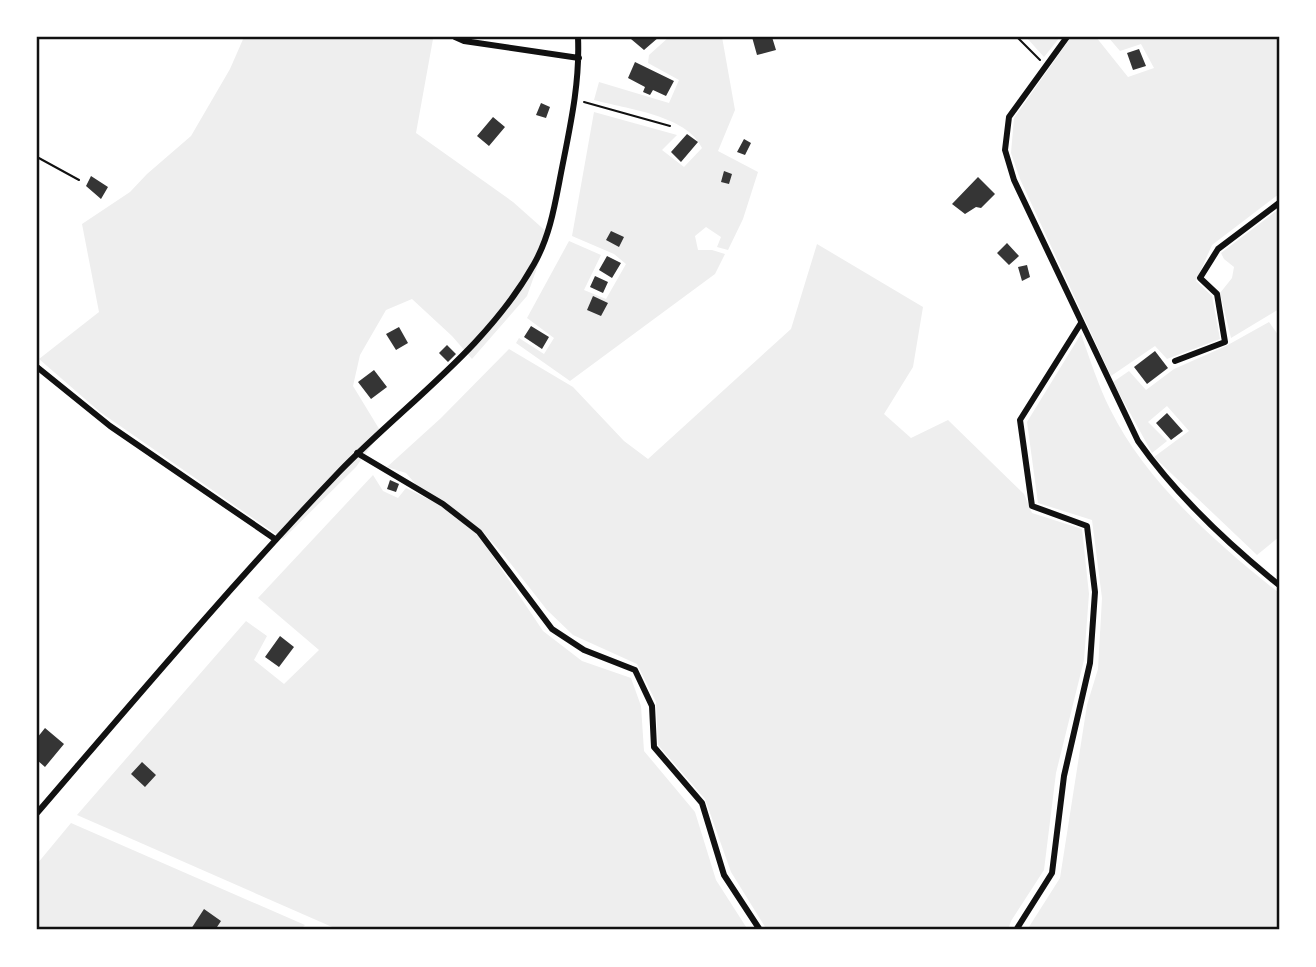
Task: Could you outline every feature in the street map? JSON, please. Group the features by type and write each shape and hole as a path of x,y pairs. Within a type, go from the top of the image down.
{"street":[{"path":"455,37 464,41 579,58"},
{"path":"37,813 275,539 358,453 484,335 514,299 536,261 550,226 576,100 578,37"},
{"path":"1067,37 1009,117 1004,150 1014,180 1138,441 1160,471 1244,557 1279,584"},
{"path":"1175,361 1225,342 1217,294 1200,278 1217,249 1279,203"},
{"path":"1016,930 1052,873 1064,776 1090,663 1094,592 1087,526 1032,506 1020,420 1081,323"},
{"path":"37,367 110,426 275,539"},
{"path":"358,453 443,504 479,532 552,629 584,650 635,670 652,706 654,747 702,803 724,875 760,930"},
{"path":"37,800 42,807"}],"path":[{"path":"1017,37 1046,66"},
{"path":"576,100 670,126"},
{"path":"37,157 79,180"}],"shaded area":[{"path":"244,37 433,39 416,133 513,202 549,234 527,296 472,359 452,336 412,299 386,310 360,355 353,386 381,432 356,467 283,539 100,412 39,359 99,312 82,224 130,192 191,136 230,69"},
{"path":"669,37 722,37 735,110 718,151 758,172 743,219 728,250 717,247 721,237 706,227 695,236 698,250 725,254 715,274 570,381 516,343 519,338 544,354 554,338 527,318 569,241 601,255 584,290 606,299 626,264 614,254 572,236 594,112 677,135 662,150 684,167 702,148 694,137 670,121 594,100 599,82 669,103 679,80 648,63 649,55"},
{"path":"1026,37 1060,37 1044,57"},
{"path":"1071,37 1096,37 1128,77 1154,68 1141,44 1120,51 1108,37 1279,37 1279,194 1212,245 1196,281 1212,296 1220,339 1167,359 1155,346 1111,376 1020,179 1011,153 1014,118"},
{"path":"1279,209 1279,309 1231,338 1220,293 1232,278 1234,267 1221,253"},
{"path":"817,244 923,307 913,367 884,414 911,438 948,420 1024,494 1032,513 1082,529 1089,594 1084,660 1056,773 1044,870 1008,930 767,930 731,872 705,799 658,745 656,702 637,664 573,635 547,610 481,530 419,488 406,473 387,467 441,418 509,349 573,387 624,441 648,459 791,329"},
{"path":"1269,322 1279,336 1279,537 1257,555 1154,457 1189,431 1167,406 1148,422 1167,441 1152,453 1113,382 1129,371 1146,390 1174,369 1226,346"},
{"path":"1081,334 1110,409 1143,462 1184,510 1279,593 1279,930 1027,930 1060,878 1087,705 1098,669 1102,598 1092,520 1038,503 1027,422"},
{"path":"373,475 383,491 398,498 406,488 442,506 478,534 543,631 582,661 631,678 641,706 644,751 695,812 716,880 748,930 339,930 77,815 246,621 267,636 254,660 284,684 319,650 258,598"},
{"path":"71,823 305,925 300,930 37,930 37,864"}],"building":[{"path":"659,37 644,50 631,39"},
{"path":"752,37 772,37 776,50 757,55"},
{"path":"1139,49 1146,66 1133,70 1127,53"},
{"path":"635,62 674,81 666,96 653,90 650,95 643,92 645,87 628,78"},
{"path":"541,103 550,107 546,118 536,115"},
{"path":"493,117 505,127 489,146 477,136"},
{"path":"687,134 698,142 681,162 671,152"},
{"path":"744,139 751,143 745,155 737,152"},
{"path":"724,171 732,174 729,184 721,182"},
{"path":"91,176 108,187 101,199 86,186"},
{"path":"978,177 995,194 981,208 976,207 965,214 952,204"},
{"path":"611,231 624,237 619,247 606,240"},
{"path":"1007,243 1019,256 1009,265 997,253"},
{"path":"607,256 621,263 612,278 599,270"},
{"path":"1027,265 1030,277 1022,281 1018,267"},
{"path":"595,276 608,282 603,293 590,287"},
{"path":"593,296 608,303 601,316 587,310"},
{"path":"531,326 549,337 542,349 524,337"},
{"path":"399,327 408,343 396,350 386,334"},
{"path":"447,345 456,354 448,362 439,353"},
{"path":"1155,351 1168,368 1147,384 1134,367"},
{"path":"374,370 387,387 371,399 358,382"},
{"path":"1167,413 1183,431 1171,440 1156,423"},
{"path":"390,480 399,484 396,492 387,489"},
{"path":"280,636 294,647 279,667 265,657"},
{"path":"45,728 64,744 45,767 37,760 37,738"},
{"path":"142,762 156,775 145,787 131,774"},
{"path":"204,909 221,921 215,930 191,929"}]}
